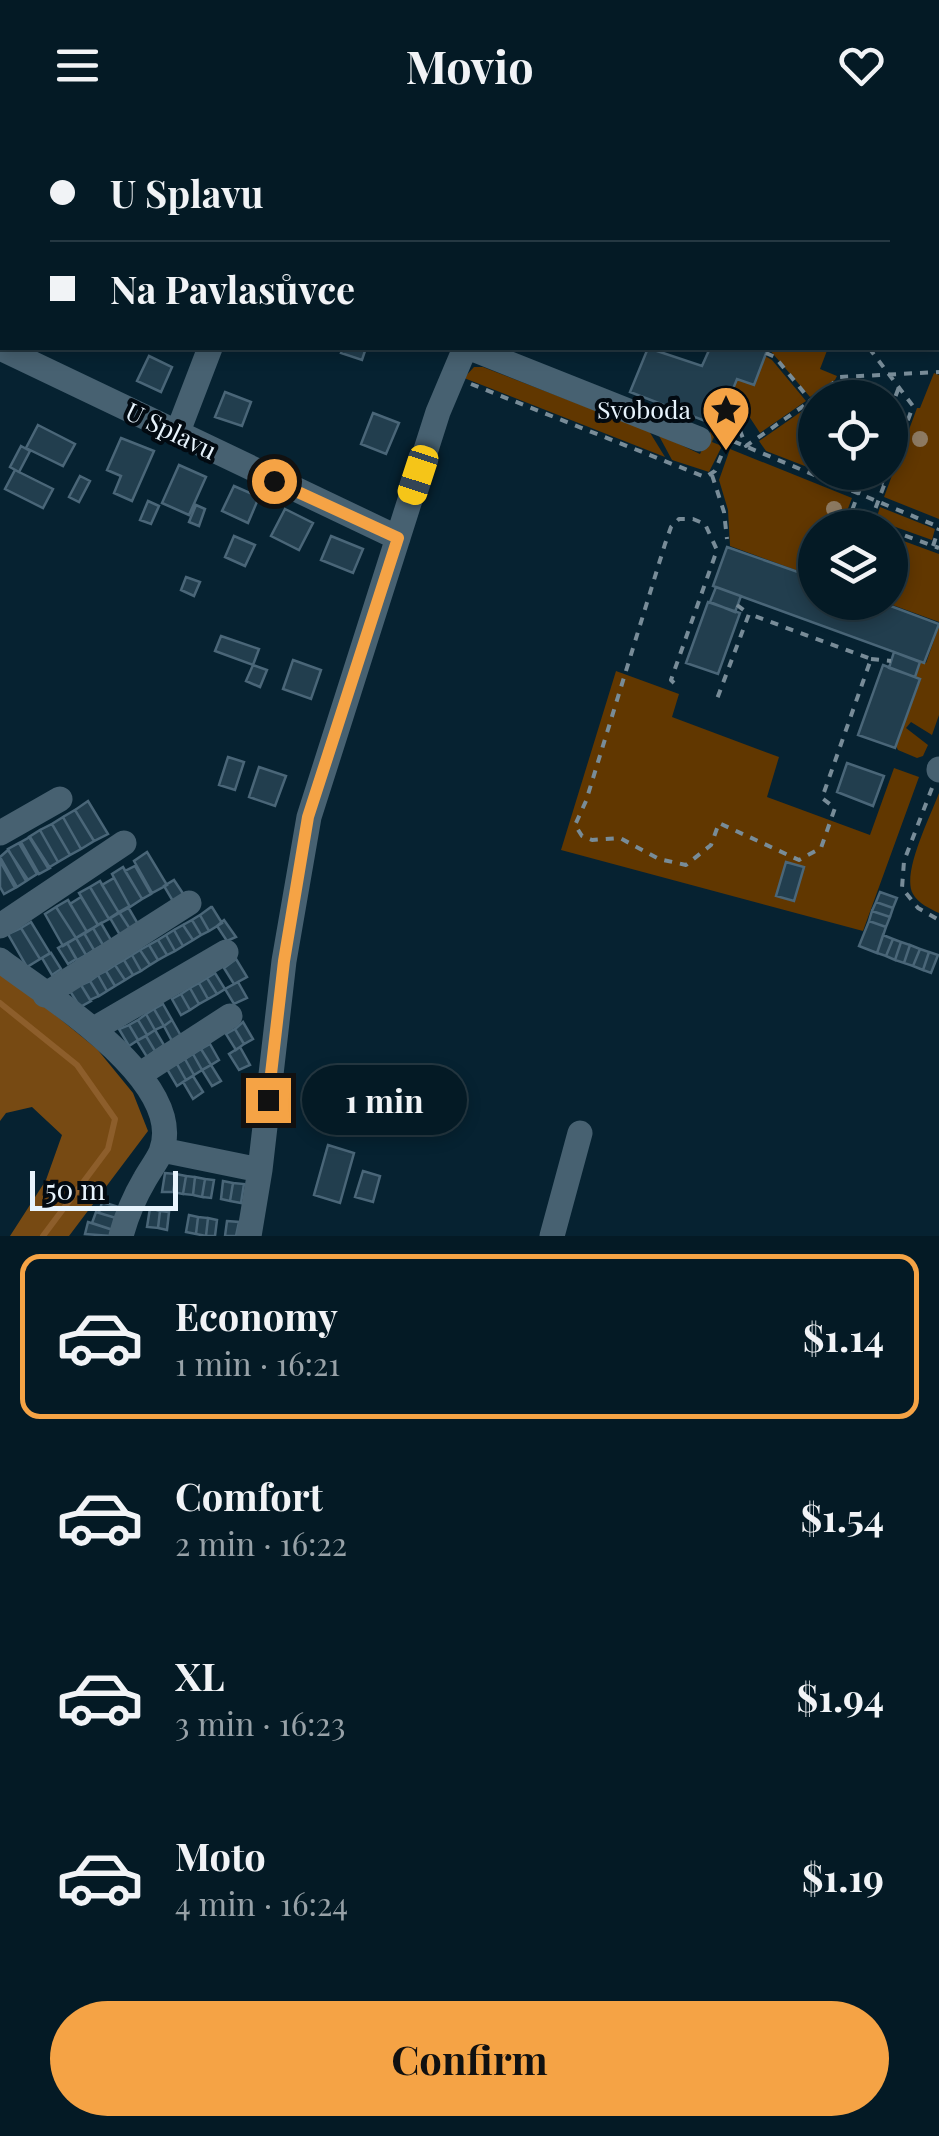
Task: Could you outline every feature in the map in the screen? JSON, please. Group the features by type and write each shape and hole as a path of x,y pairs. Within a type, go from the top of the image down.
{"street":[{"name":"U Splavu","path":"4,350 398,538"},
{"path":"177,434 209,350"},
{"path":"249,1236 284,961 308,817 438,412 467,350"},
{"path":"473,350 699,439"},
{"path":"0,833 60,799"},
{"path":"0,926 124,844"},
{"path":"45,995 189,903"},
{"path":"94,1029 226,952"},
{"path":"0,960 94,1029 139,1075 158,1104 164,1129 162,1150 143,1182 121,1236"},
{"path":"139,1075 230,1016"},
{"path":"552,1236 580,1133"},
{"path":"162,1150 260,1170"}],"path":[{"path":"870,350 893,380"},
{"path":"766,353 775,357 798,382"},
{"path":"839,380 939,372"},
{"path":"728,400 746,446 798,410"},
{"path":"712,474 728,540"},
{"path":"674,683 671,680 717,550 705,524 693,519 679,518 671,527 586,801 575,825 582,836 592,840 620,838 660,860 686,865 711,844 719,823 799,860 821,848 835,808 822,798 872,659"},
{"path":"908,537 936,547 939,528"},
{"path":"738,606 748,614 872,659 891,661"},
{"path":"717,699 748,614"},
{"path":"939,770 904,860 902,888 918,908 939,920"}],"shaded area":[{"path":"770,350 827,350 820,369 837,376 835,380 798,383"},
{"path":"765,356 798,391 798,407 760,433 741,404 729,398 737,379 754,384"},
{"path":"474,367 483,367 649,431 665,457 464,378"},
{"path":"934,373 939,375 939,519 884,497 887,490 908,490 908,432"},
{"path":"798,414 798,463 766,451 759,441"},
{"path":"714,424 718,426 712,442 722,446 709,472 672,460 658,434 700,454"},
{"path":"730,449 798,476 798,490 832,490 852,498 847,510 798,510 798,571 730,546 728,510 719,480"},
{"path":"908,518 935,529 932,540 908,531"},
{"path":"908,543 939,554 939,622 908,611"},
{"path":"939,626 939,715 932,735 911,722 906,728 928,745 923,756 917,758 896,746 921,679 916,676 921,662 926,663"},
{"path":"616,671 679,694 672,717 779,757 767,797 870,835 894,768 919,777 863,931 561,850"},
{"path":"939,793 939,913 918,900 910,885 914,859"},
{"path":"0,970 97,1049 133,1093 148,1131 69,1236 10,1236 46,1180 62,1135 32,1107 6,1113 0,1121"}],"building":[{"path":"342,350 365,350 362,360 341,353"},
{"path":"647,350 702,366 709,350 767,350 754,385 737,379 718,426 630,392"},
{"path":"149,356 172,367 161,392 137,381"},
{"path":"225,392 251,402 242,426 215,417"},
{"path":"373,413 399,423 386,454 361,444"},
{"path":"38,425 75,444 63,466 26,448"},
{"path":"121,438 154,451 132,501 114,493 121,476 107,470"},
{"path":"21,446 30,451 19,472 10,467"},
{"path":"179,465 206,477 189,515 162,503"},
{"path":"15,470 53,489 43,508 5,489"},
{"path":"80,476 90,481 79,502 69,497"},
{"path":"234,486 259,497 248,523 222,511"},
{"path":"148,501 159,506 151,524 140,520"},
{"path":"196,505 205,509 199,526 189,522"},
{"path":"285,509 313,523 299,550 271,536"},
{"path":"234,536 255,545 245,566 225,557"},
{"path":"331,536 363,549 353,573 321,560"},
{"path":"727,547 798,572 798,617 713,586"},
{"path":"186,577 200,582 194,596 181,590"},
{"path":"716,587 741,596 735,612 710,602"},
{"path":"708,602 740,613 718,674 686,663"},
{"path":"908,612 939,624 924,663 806,620 908,620"},
{"path":"221,636 259,649 253,665 215,651"},
{"path":"894,652 920,662 915,677 889,668"},
{"path":"293,660 321,670 311,699 283,689"},
{"path":"253,665 267,670 260,687 246,681"},
{"path":"883,665 920,679 895,748 858,735"},
{"path":"228,757 244,762 235,790 219,785"},
{"path":"847,763 884,776 873,806 837,792"},
{"path":"259,767 286,776 275,806 249,797"},
{"path":"88,801 108,834 94,841 75,810"},
{"path":"75,810 94,841 81,849 63,817"},
{"path":"63,817 81,849 70,855 52,824"},
{"path":"52,824 70,855 58,862 40,830"},
{"path":"40,830 58,862 48,868 29,837"},
{"path":"30,837 50,868 39,874 21,842"},
{"path":"19,843 37,874 26,881 8,849"},
{"path":"8,850 28,880 17,887 0,857"},
{"path":"147,852 167,885 152,893 134,861"},
{"path":"0,861 15,888 4,894 0,887"},
{"path":"786,862 804,867 794,901 776,896"},
{"path":"135,866 151,894 142,899 125,871"},
{"path":"123,867 142,899 130,907 112,874"},
{"path":"114,878 130,907 119,913 102,885"},
{"path":"174,880 186,898 174,903 164,886"},
{"path":"100,881 119,913 109,919 90,887"},
{"path":"90,887 109,919 98,925 79,893"},
{"path":"880,892 897,898 893,908 876,902"},
{"path":"81,897 98,925 87,932 70,904"},
{"path":"68,900 87,932 76,938 56,907"},
{"path":"876,902 893,908 890,917 872,911"},
{"path":"56,907 76,938 63,946 45,914"},
{"path":"128,907 138,924 130,929 119,912"},
{"path":"212,907 222,923 209,931 200,915"},
{"path":"872,911 890,917 886,927 869,921"},
{"path":"119,912 130,929 120,935 110,918"},
{"path":"200,915 209,931 201,935 192,920"},
{"path":"192,920 201,935 193,940 183,925"},
{"path":"224,920 236,937 227,941 217,926"},
{"path":"869,921 886,927 877,953 859,946"},
{"path":"31,922 50,953 40,959 21,928"},
{"path":"101,923 111,940 103,945 93,928"},
{"path":"183,925 193,940 183,946 174,930"},
{"path":"21,928 40,959 27,967 8,934"},
{"path":"93,928 103,945 94,950 84,933"},
{"path":"174,930 183,946 175,951 166,935"},
{"path":"84,933 94,950 86,955 76,938"},
{"path":"166,935 175,951 167,955 158,940"},
{"path":"883,935 893,939 886,956 877,953"},
{"path":"76,938 86,955 77,960 67,943"},
{"path":"893,939 901,942 895,960 886,956"},
{"path":"158,940 167,955 158,960 149,945"},
{"path":"901,942 910,945 904,963 895,960"},
{"path":"67,943 76,959 68,964 58,948"},
{"path":"149,945 158,960 150,965 140,950"},
{"path":"910,945 920,949 913,966 904,963"},
{"path":"920,949 929,952 923,970 913,966"},
{"path":"140,950 150,965 141,971 132,955"},
{"path":"929,952 938,955 931,973 923,970"},
{"path":"51,953 61,969 52,975 42,958"},
{"path":"132,955 141,971 133,975 124,960"},
{"path":"236,959 247,977 234,984 224,968"},
{"path":"124,960 133,975 125,980 115,965"},
{"path":"115,965 125,980 115,986 106,971"},
{"path":"106,971 115,986 107,991 98,975"},
{"path":"215,973 225,989 217,994 207,978"},
{"path":"98,975 107,991 99,996 90,981"},
{"path":"207,978 217,994 208,999 199,983"},
{"path":"90,981 99,996 90,1000 81,985"},
{"path":"238,982 247,998 234,1004 225,989"},
{"path":"199,983 208,999 199,1004 190,988"},
{"path":"81,985 91,1001 80,1007 70,991"},
{"path":"190,988 199,1004 190,1010 181,994"},
{"path":"181,994 190,1010 181,1015 172,999"},
{"path":"163,1004 172,1020 164,1026 154,1009"},
{"path":"154,1009 164,1026 155,1030 146,1014"},
{"path":"146,1014 155,1030 147,1035 138,1020"},
{"path":"138,1020 147,1035 138,1040 129,1025"},
{"path":"172,1020 181,1036 172,1041 164,1026"},
{"path":"243,1022 253,1039 244,1044 235,1029"},
{"path":"129,1025 138,1040 129,1046 119,1029"},
{"path":"235,1029 244,1044 236,1050 226,1034"},
{"path":"155,1030 164,1045 155,1051 146,1036"},
{"path":"146,1036 155,1051 147,1057 137,1041"},
{"path":"210,1044 219,1060 211,1065 201,1049"},
{"path":"240,1047 250,1065 239,1070 229,1054"},
{"path":"201,1049 211,1065 202,1070 193,1054"},
{"path":"193,1054 202,1070 194,1075 185,1059"},
{"path":"185,1059 194,1075 186,1080 177,1064"},
{"path":"177,1064 186,1080 177,1086 167,1069"},
{"path":"211,1065 221,1081 212,1086 202,1070"},
{"path":"193,1076 203,1092 193,1099 183,1082"},
{"path":"328,1145 354,1153 340,1203 314,1195"},
{"path":"363,1171 380,1176 373,1202 355,1197"},
{"path":"165,1173 176,1174 173,1192 162,1192"},
{"path":"176,1174 186,1176 183,1194 173,1192"},
{"path":"186,1176 195,1177 193,1195 183,1194"},
{"path":"195,1177 205,1179 202,1197 193,1195"},
{"path":"205,1179 214,1180 211,1198 202,1197"},
{"path":"223,1181 233,1183 230,1201 221,1199"},
{"path":"233,1183 244,1184 241,1203 230,1201"},
{"path":"102,1202 119,1207 116,1218 99,1213"},
{"path":"150,1208 160,1211 158,1228 147,1227"},
{"path":"160,1211 169,1212 167,1230 158,1228"},
{"path":"96,1212 116,1218 113,1230 92,1223"},
{"path":"189,1215 198,1217 196,1234 186,1232"},
{"path":"198,1217 208,1218 206,1236 196,1234"},
{"path":"208,1218 217,1220 215,1236 206,1236"},
{"path":"227,1221 239,1222 236,1236 225,1236"},
{"path":"88,1222 113,1230 111,1236 85,1234"}],"waterway":[{"path":"0,1003 77,1065 115,1119 108,1149 43,1236"}],"place":[{"name":"Svoboda","path":"726,452"}],"route":[{"path":"268,1100 284,961 308,817 398,538 274,481"}]}
